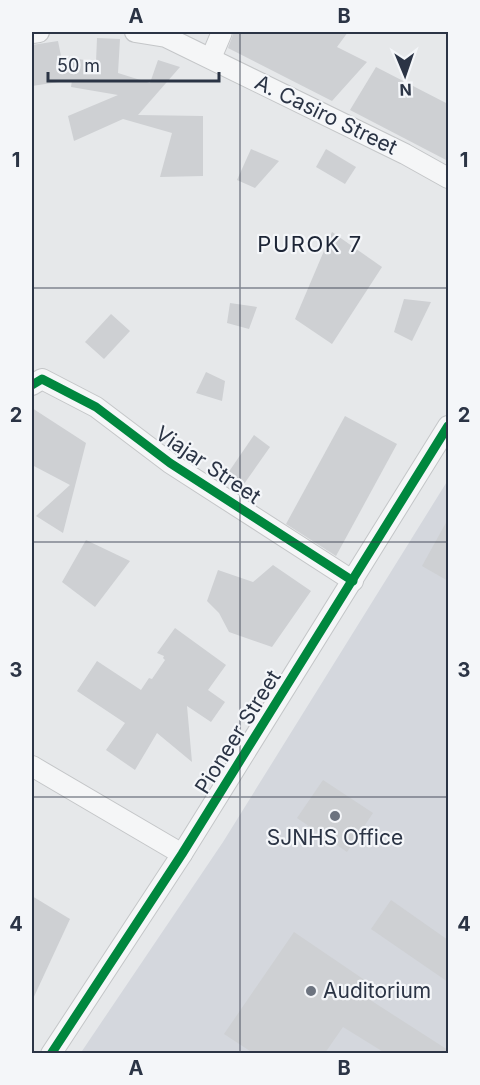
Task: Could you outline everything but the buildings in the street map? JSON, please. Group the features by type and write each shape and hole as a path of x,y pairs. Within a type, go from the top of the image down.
{"street":[{"path":"32,33 39,32"},
{"name":"A. Casiro Street","path":"135,32 166,37 405,154 448,178"},
{"path":"211,58 222,32"},
{"name":"Viajar Street","path":"37,382 96,407 170,463 353,581"},
{"name":"Pioneer Street","path":"51,1053 182,854 448,426"},
{"path":"32,766 182,854"}],"shaded area":[{"path":"448,480 448,1053 80,1054 223,842"}],"cycle path":[{"path":"32,385 42,379 96,407 170,463 353,581"},
{"path":"51,1054 182,854 448,426"}],"place":[{"name":"SJNHS Office","path":"335,816"},
{"name":"Auditorium","path":"311,991"}],"district":[{"name":"PUROK 7","path":"310,244"}]}
